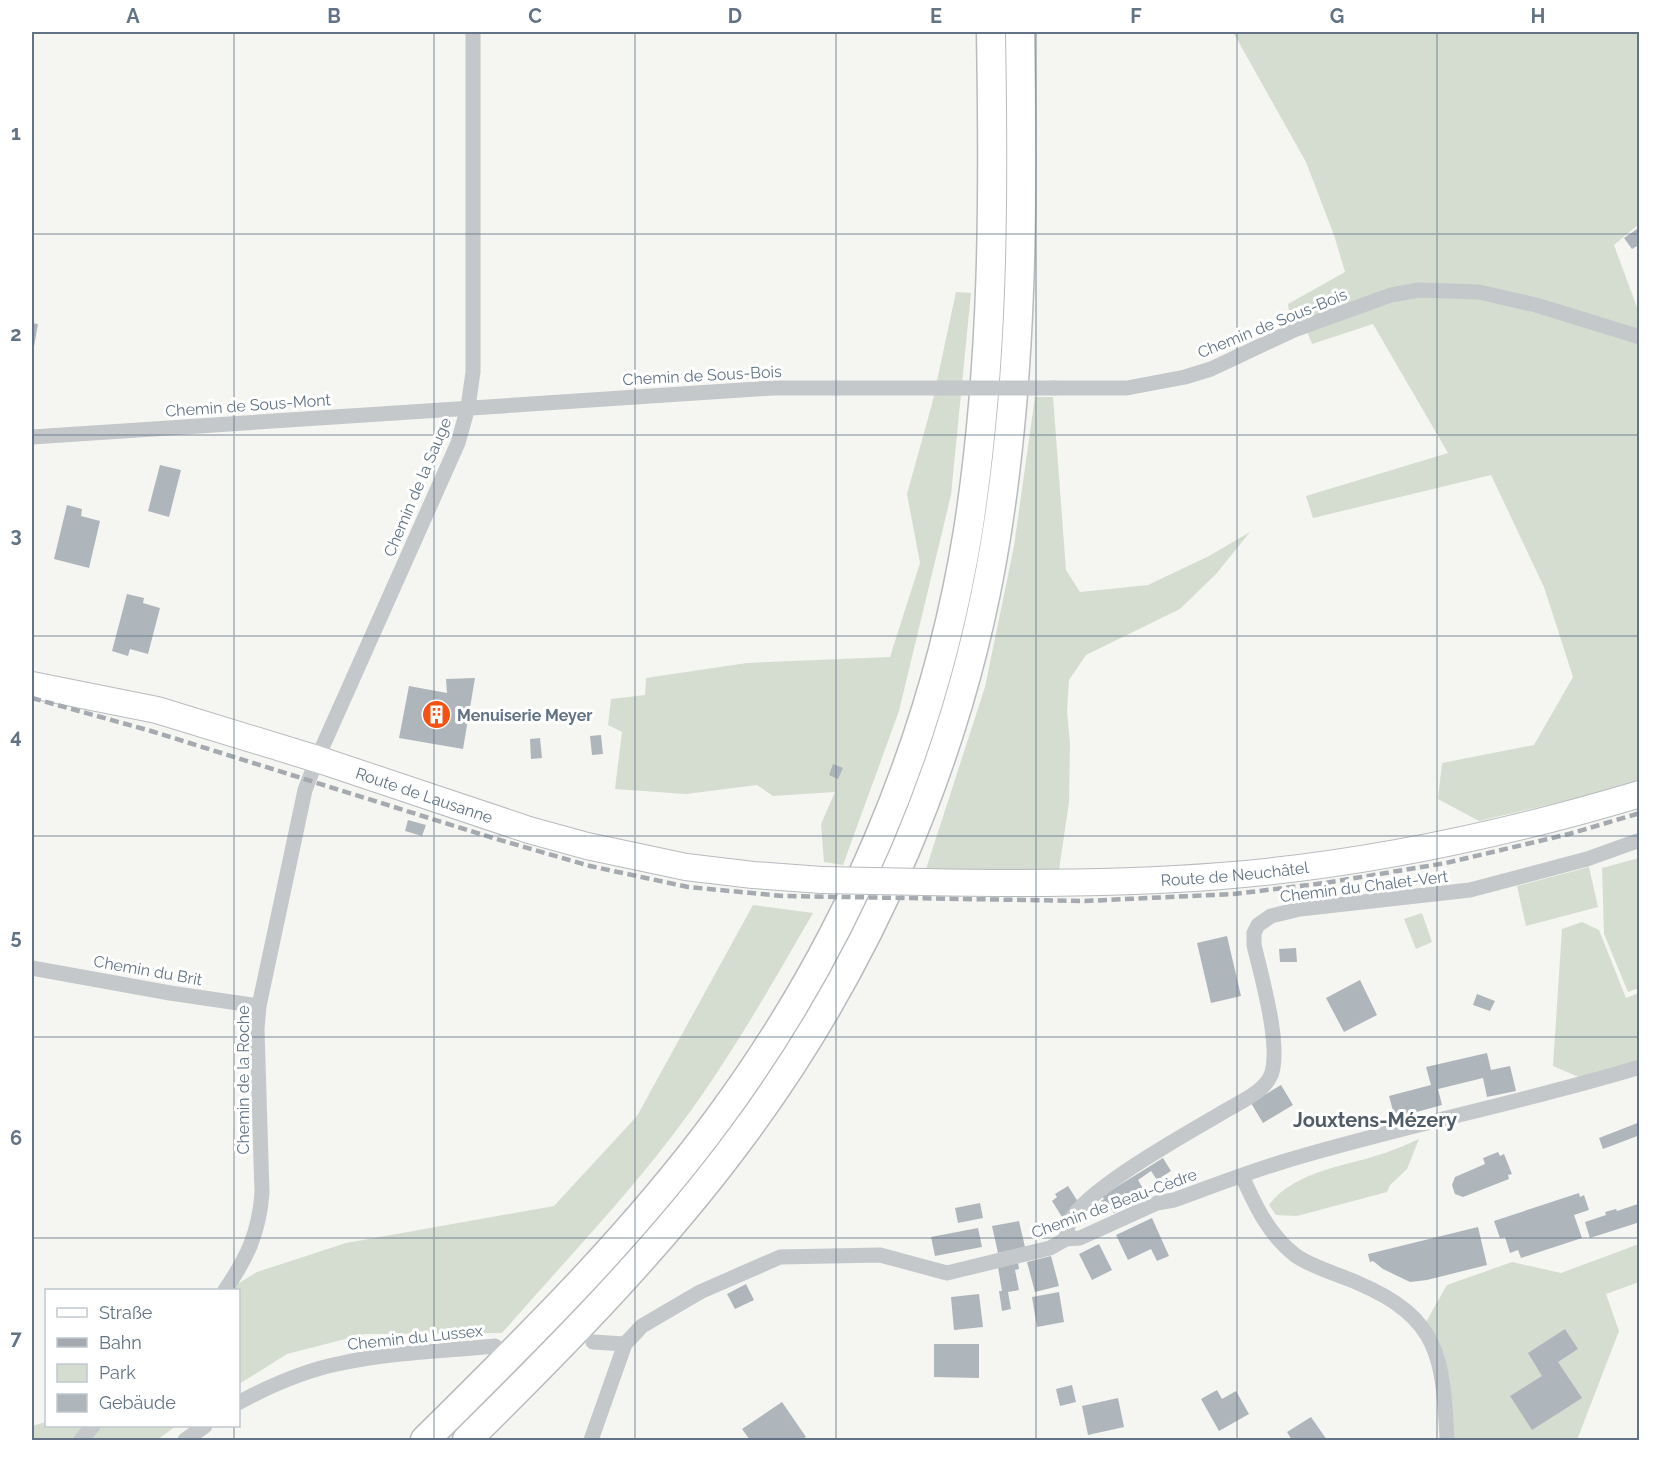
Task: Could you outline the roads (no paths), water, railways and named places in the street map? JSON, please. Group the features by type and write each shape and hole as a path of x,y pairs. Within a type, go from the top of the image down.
{"highway":[{"path":"425,1440 595,1266 653,1201 718,1120 766,1051 811,977 850,901 885,822 914,744 939,661 959,578 974,492 984,398 990,303 991,32"},
{"path":"467,1440 639,1262 742,1136 791,1065 838,988 877,911 912,833 942,752 967,669 988,583 1003,495 1013,399 1020,293 1022,217 1020,32"}],"main road":[{"name":"Route de Lausanne","path":"32,685 157,710 317,759 529,830 587,846 697,868 822,880"},
{"name":"Route de Neuchâtel","path":"822,880 1108,883 1213,877 1305,867 1418,849 1571,815 1640,794"}],"street":[{"name":"Chemin de la Sauge","path":"317,759 458,443 468,407 473,372 473,32"},
{"name":"Chemin de Sous-Bois","path":"468,407 773,388 1126,388 1185,377 1211,369 1294,330 1391,295 1419,290 1479,292 1536,305 1640,337"},
{"name":"Chemin de Sous-Mont","path":"32,437 468,407"},
{"name":"Chemin de la Roche","path":"226,1289 241,1268 254,1240 260,1217 262,1193 257,1029 259,1006 305,790 317,759"},
{"name":"Chemin du Chalet-Vert","path":"1066,1239 1069,1222 1095,1195 1134,1167 1253,1094 1271,1075 1274,1041 1254,945 1254,933 1258,925 1271,916 1300,909 1470,890 1587,859 1640,840"},
{"name":"Chemin du Brit","path":"32,968 170,993 259,1006"},
{"name":"Chemin de Beau-Cèdre","path":"625,1344 642,1326 700,1292 780,1257 880,1255 947,1273 1050,1248 1066,1239 1080,1238 1157,1203 1174,1200 1282,1162 1494,1105 1578,1086 1640,1067"},
{"path":"1242,1176 1270,1230 1291,1252 1297,1257 1379,1292 1400,1304 1429,1335 1436,1351 1441,1374 1447,1440"},
{"path":"591,1440 625,1344 593,1342"},
{"name":"Chemin du Lussex","path":"240,1402 264,1389 305,1373 342,1363 379,1357 495,1346"},
{"path":"81,1440 91,1427"},
{"path":"185,1440 202,1427"}],"railway":[{"path":"32,698 151,731 590,866 688,887 783,896 1085,901 1234,894 1325,883 1446,863 1569,834 1640,813"}],"place":[{"name":"Menuiserie Meyer","path":"436,715"}],"district":[{"name":"Jouxtens-Mézery","path":"1375,1120"}]}
